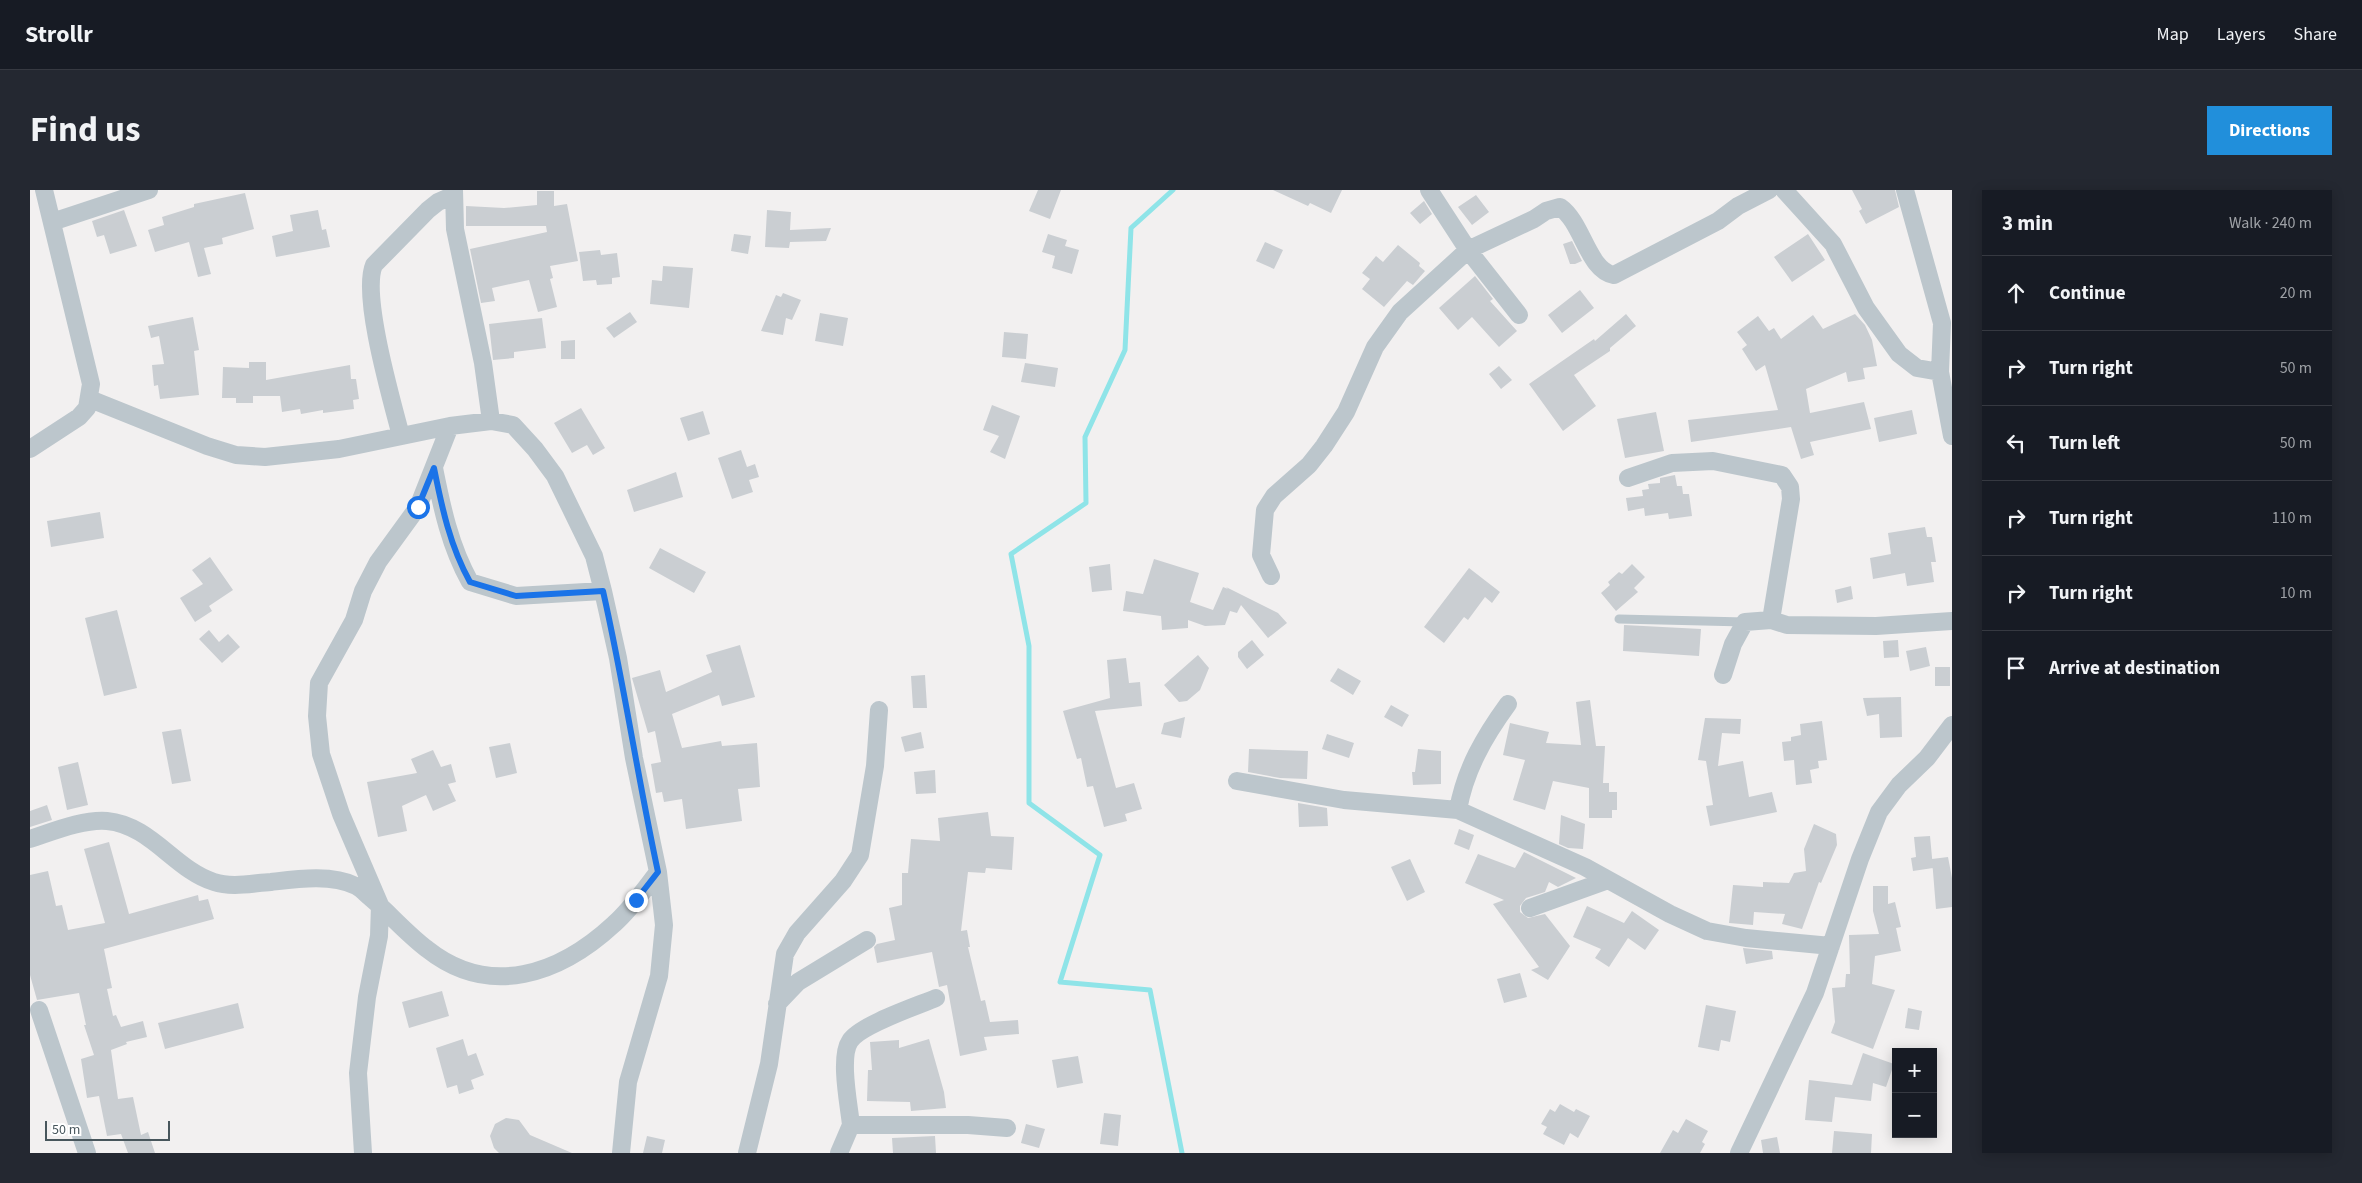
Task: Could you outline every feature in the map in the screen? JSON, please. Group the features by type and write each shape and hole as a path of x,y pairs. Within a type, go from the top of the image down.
{"street":[{"path":"30,449 78,417 87,408 91,384 86,356 44,190"},
{"path":"52,222 149,190"},
{"path":"1429,190 1468,250 1519,315"},
{"path":"1271,576 1261,555 1265,510 1274,496 1310,465 1324,446 1335,426 1346,412 1375,347 1400,312 1468,250 1546,211 1560,207 1570,213 1598,267 1607,274 1614,276 1718,221 1738,206 1770,190"},
{"path":"1784,190 1832,244 1866,308 1898,354 1916,368 1940,372"},
{"path":"1905,190 1942,323 1940,372 1952,436"},
{"path":"454,192 455,229 483,363 491,421"},
{"path":"401,436 372,312 371,272 374,265 428,210 454,192"},
{"path":"90,399 173,434 236,455 265,458 299,455 450,426 491,421 512,426 535,449 555,476 594,556 603,591 618,658 634,758 658,872 664,925 659,976 628,1082 622,1153"},
{"path":"363,1153 358,1073 367,997 379,936 380,905 342,814 321,754 317,716 319,683 354,620 363,591 378,562 418,507 450,426"},
{"path":"1628,478 1672,463 1713,461 1782,475 1790,487 1791,499 1771,620"},
{"path":"434,468 445,520 458,560 470,582 516,596 603,591"},
{"path":"1723,675 1733,644 1744,622 1771,620 1787,625 1876,626 1952,621"},
{"path":"1458,810 1462,787 1470,765 1490,730 1508,704"},
{"path":"747,1153 769,1064 785,954 797,933 843,881 860,854 876,766 879,710"},
{"path":"1739,1153 1815,993 1860,859 1879,812 1899,785 1927,758 1952,725"},
{"path":"1237,781 1344,800 1458,810 1585,867 1670,914 1707,930 1746,938 1831,946"},
{"path":"30,839 70,826 107,821 135,829 193,872 215,883 245,885 327,879 357,886 428,950 466,971 502,978 537,972 583,950 614,924 658,872"},
{"path":"1530,908 1608,880"},
{"path":"777,1004 798,982 867,940"},
{"path":"839,1153 851,1124 845,1059 850,1041 862,1030 936,998"},
{"path":"39,1010 87,1153"},
{"path":"851,1124 968,1125 1007,1128"}],"lane":[{"path":"1619,619 1744,622"}],"building":[{"path":"1038,190 1061,190 1050,219 1029,211"},
{"path":"1273,190 1342,190 1331,213 1310,203 1308,206"},
{"path":"1852,190 1895,190 1899,207 1866,224 1859,211 1862,209"},
{"path":"537,191 554,191 554,206 567,204 578,261 550,266 553,278 550,279 557,307 538,312 529,280 492,288 495,301 481,303 470,249 547,232 546,226 466,226 466,206 504,208 537,205"},
{"path":"245,193 254,229 222,238 223,244 204,248 211,274 198,277 189,242 155,252 148,230 164,225 162,217 194,207 194,204"},
{"path":"1476,195 1489,212 1472,225 1458,207"},
{"path":"1424,201 1432,214 1420,224 1410,213"},
{"path":"124,210 137,246 110,254 104,235 97,237 92,221"},
{"path":"318,210 322,230 326,229 330,247 276,257 272,236 293,231 290,215"},
{"path":"767,210 791,212 790,230 831,228 826,241 790,242 789,248 765,247"},
{"path":"734,234 751,236 748,254 731,251"},
{"path":"1048,234 1067,240 1065,246 1079,250 1072,274 1052,268 1055,256 1042,252"},
{"path":"1808,234 1825,260 1792,282 1774,257"},
{"path":"1572,241 1582,261 1575,264 1570,264 1563,244"},
{"path":"1265,242 1283,250 1274,269 1256,261"},
{"path":"1398,245 1420,263 1419,266 1425,271 1413,285 1407,281 1384,307 1362,289 1370,279 1362,273 1376,256 1383,262"},
{"path":"600,250 601,255 617,253 620,277 612,278 612,284 597,285 596,280 583,281 579,252"},
{"path":"663,266 693,268 689,308 650,304 652,280 662,281"},
{"path":"1475,276 1493,299 1490,301 1517,331 1499,347 1472,317 1458,330 1439,308"},
{"path":"1580,290 1594,308 1562,333 1548,315"},
{"path":"783,293 801,300 792,320 786,318 783,335 761,331 776,295 781,297"},
{"path":"630,312 637,322 614,338 606,328"},
{"path":"820,313 848,318 843,346 815,341"},
{"path":"1626,314 1636,326 1610,348 1610,351 1574,375 1596,406 1563,431 1529,384 1594,339 1595,341"},
{"path":"1855,314 1865,325 1872,340 1877,366 1863,368 1865,379 1848,382 1846,372 1806,389 1810,413 1864,402 1871,429 1810,442 1814,455 1801,459 1791,427 1691,442 1688,420 1778,410 1765,365 1756,371 1742,349 1747,345 1737,332 1758,316 1769,331 1774,328 1781,339 1813,315 1823,329"},
{"path":"193,317 199,350 194,351 199,395 160,399 158,385 154,386 152,365 164,364 159,336 151,338 148,326"},
{"path":"542,318 546,348 514,352 514,358 493,360 489,324"},
{"path":"1004,332 1028,334 1026,359 1002,357"},
{"path":"575,340 575,359 561,359 561,341"},
{"path":"249,362 266,362 266,380 350,365 351,379 356,379 359,399 353,400 354,409 323,413 323,410 301,414 300,409 282,412 280,396 253,396 253,403 236,403 236,398 222,398 223,367 249,368"},
{"path":"1025,363 1058,368 1055,387 1021,382"},
{"path":"1499,366 1512,380 1501,389 1489,374"},
{"path":"992,405 1020,416 1005,459 990,452 999,436 983,430"},
{"path":"581,408 605,448 593,455 587,445 572,453 554,423"},
{"path":"1912,410 1917,434 1879,442 1874,418"},
{"path":"703,411 710,434 688,441 680,418"},
{"path":"1656,412 1664,451 1625,458 1617,419"},
{"path":"741,450 747,467 755,464 759,477 749,480 753,492 732,499 718,458"},
{"path":"676,472 683,497 634,512 627,490"},
{"path":"1675,475 1677,486 1682,486 1683,494 1689,494 1692,516 1669,519 1668,513 1645,516 1644,508 1628,511 1626,498 1643,496 1642,490 1649,489 1648,484 1660,483 1660,478"},
{"path":"100,512 104,538 51,547 47,521"},
{"path":"1925,527 1927,537 1932,537 1936,562 1931,562 1934,582 1907,586 1905,573 1873,579 1870,558 1891,554 1888,533"},
{"path":"660,548 706,572 694,593 649,568"},
{"path":"210,557 233,590 209,606 212,611 195,622 180,598 203,584 192,570"},
{"path":"1154,559 1199,573 1190,602 1213,610 1223,587 1228,589 1226,587 1278,613 1287,623 1268,638 1241,605 1237,613 1230,611 1225,625 1205,626 1188,620 1188,628 1162,630 1161,616 1123,611 1126,591 1143,594"},
{"path":"1110,564 1112,590 1092,592 1089,567"},
{"path":"1632,564 1645,577 1634,588 1638,592 1616,611 1601,593 1610,585 1608,582 1619,572 1622,574"},
{"path":"1469,568 1500,592 1492,603 1485,597 1468,620 1464,617 1444,643 1424,627"},
{"path":"1851,586 1853,599 1837,603 1835,590"},
{"path":"117,610 137,688 104,696 85,618"},
{"path":"1624,625 1701,629 1699,656 1623,651"},
{"path":"209,630 219,642 228,634 240,647 222,663 199,639"},
{"path":"1252,640 1264,655 1247,669 1238,657 1238,652"},
{"path":"1898,640 1899,657 1884,658 1883,641"},
{"path":"740,645 755,697 722,706 719,695 672,714 682,748 721,741 722,746 757,743 760,787 738,789 742,821 686,829 682,799 664,802 662,792 656,793 651,764 661,762 655,731 648,733 632,678 660,670 666,692 712,672 706,655"},
{"path":"1926,647 1930,666 1910,671 1906,651"},
{"path":"1198,655 1209,668 1200,690 1187,701 1179,702 1164,685"},
{"path":"1126,658 1129,683 1140,682 1142,706 1095,711 1116,788 1134,783 1142,809 1125,814 1127,821 1104,827 1093,786 1087,787 1081,758 1077,759 1063,711 1110,698 1107,660"},
{"path":"1935,667 1950,667 1950,686 1935,686"},
{"path":"1338,668 1361,681 1353,695 1330,681"},
{"path":"925,675 927,708 913,708 911,676"},
{"path":"1901,697 1902,737 1880,738 1879,714 1867,716 1863,698"},
{"path":"1590,700 1596,746 1605,746 1603,783 1609,783 1609,792 1617,792 1617,810 1612,810 1612,818 1589,818 1589,788 1553,781 1545,810 1513,800 1525,760 1503,755 1510,723 1549,732 1546,743 1581,745 1576,702"},
{"path":"1391,705 1409,715 1402,727 1384,717"},
{"path":"1185,717 1181,738 1161,734 1164,723"},
{"path":"1705,718 1741,719 1740,734 1722,733 1718,766 1743,761 1749,797 1772,792 1777,812 1710,826 1706,806 1713,805 1706,761 1698,760"},
{"path":"1822,721 1827,760 1818,761 1819,768 1810,770 1812,783 1796,785 1794,760 1784,761 1782,742 1791,741 1791,737 1801,735 1800,724"},
{"path":"181,729 191,781 172,784 162,732"},
{"path":"921,732 924,748 905,752 901,737"},
{"path":"1327,734 1354,743 1349,758 1322,749"},
{"path":"510,743 517,773 496,778 489,747"},
{"path":"1249,749 1308,751 1307,779 1280,778 1248,772"},
{"path":"1418,749 1441,751 1441,784 1413,785 1412,772 1415,772"},
{"path":"433,750 441,767 451,764 456,782 448,784 456,801 433,811 426,795 402,806 407,831 378,837 367,782 417,773 411,759"},
{"path":"78,762 88,805 67,810 58,767"},
{"path":"935,770 936,793 916,794 914,772"},
{"path":"1298,803 1327,808 1328,826 1299,827"},
{"path":"47,805 52,820 30,827 30,811"},
{"path":"988,812 991,836 1014,837 1012,870 986,868 985,873 968,872 961,931 967,930 970,947 968,947 981,1001 985,1000 990,1022 1018,1020 1019,1034 984,1037 987,1050 960,1056 947,985 939,987 932,952 877,963 874,947 877,944 895,940 889,908 902,905 902,873 908,873 911,839 940,841 938,818"},
{"path":"1561,815 1585,824 1583,849 1568,848 1559,844"},
{"path":"1814,824 1836,834 1837,845 1821,883 1819,882 1802,929 1782,924 1785,914 1754,912 1753,925 1729,923 1733,885 1763,887 1763,882 1789,883 1794,873 1806,871 1804,849"},
{"path":"1459,829 1474,835 1469,850 1454,844"},
{"path":"1930,836 1933,868 1913,871 1911,858 1916,857 1914,837"},
{"path":"109,842 129,914 198,895 199,901 208,899 214,919 104,949 112,988 107,989 113,1016 116,1015 121,1027 143,1021 147,1037 126,1042 127,1044 111,1050 118,1099 133,1097 141,1135 148,1132 155,1153 128,1153 121,1134 107,1136 99,1096 87,1098 81,1059 94,1055 84,1025 86,1025 79,993 37,1000 30,975 30,875 48,871 56,906 62,905 68,930 105,923 84,849"},
{"path":"1524,852 1576,878 1558,887 1549,882 1545,892 1526,898 1520,906 1520,912 1528,918 1545,914 1570,946 1548,980 1531,970 1539,967 1493,904 1504,900 1465,883 1478,854 1515,868"},
{"path":"1948,857 1952,878 1952,907 1936,909 1932,859"},
{"path":"1410,859 1425,892 1407,901 1391,867"},
{"path":"1873,886 1888,886 1888,904 1895,902 1901,927 1896,928 1901,951 1875,956 1872,984 1895,990 1873,1049 1831,1033 1835,1022 1832,988 1845,987 1846,974 1850,974 1849,935 1879,934 1873,911"},
{"path":"1587,906 1624,923 1632,911 1659,930 1645,950 1628,938 1609,967 1595,958 1601,949 1573,937"},
{"path":"1743,948 1772,951 1773,959 1746,964"},
{"path":"1520,973 1527,997 1504,1003 1497,979"},
{"path":"442,991 449,1016 409,1028 402,1002"},
{"path":"238,1003 244,1028 165,1049 158,1023"},
{"path":"1706,1005 1736,1011 1730,1042 1721,1040 1719,1051 1698,1047"},
{"path":"1908,1008 1922,1011 1919,1030 1905,1028"},
{"path":"463,1039 468,1056 476,1053 484,1075 471,1080 474,1089 459,1094 457,1085 447,1088 436,1048"},
{"path":"929,1039 944,1092 946,1108 911,1111 910,1102 867,1101 868,1070 872,1070 870,1042 899,1040 899,1048"},
{"path":"1863,1053 1892,1063 1892,1070 1886,1087 1873,1083 1871,1101 1835,1097 1832,1122 1805,1120 1809,1080 1852,1085"},
{"path":"1078,1056 1083,1083 1057,1088 1052,1060"},
{"path":"1560,1104 1574,1112 1576,1109 1590,1116 1578,1138 1570,1133 1564,1145 1543,1134 1547,1127 1541,1124 1550,1109 1555,1112"},
{"path":"1104,1113 1121,1115 1118,1146 1100,1144"},
{"path":"506,1118 519,1120 530,1135 572,1153 499,1153 494,1148 490,1136 495,1124"},
{"path":"1686,1119 1708,1131 1702,1142 1705,1144 1700,1153 1660,1153 1673,1130 1678,1133"},
{"path":"1026,1124 1045,1129 1039,1148 1021,1143"},
{"path":"1834,1131 1872,1134 1871,1153 1832,1153"},
{"path":"647,1136 665,1140 662,1153 643,1153"},
{"path":"935,1136 936,1153 893,1153 892,1138"},
{"path":"1777,1137 1780,1153 1763,1153 1761,1140"}],"waterway":[{"path":"1173,190 1131,228 1125,350 1085,437 1086,503 1011,554 1029,646 1029,803 1100,855 1060,982 1150,990 1182,1153"}],"route":[{"path":"418,507 434,468 445,520 458,560 470,582 516,596 550,596 603,591 618,658 634,758 658,872 636,900"}]}
